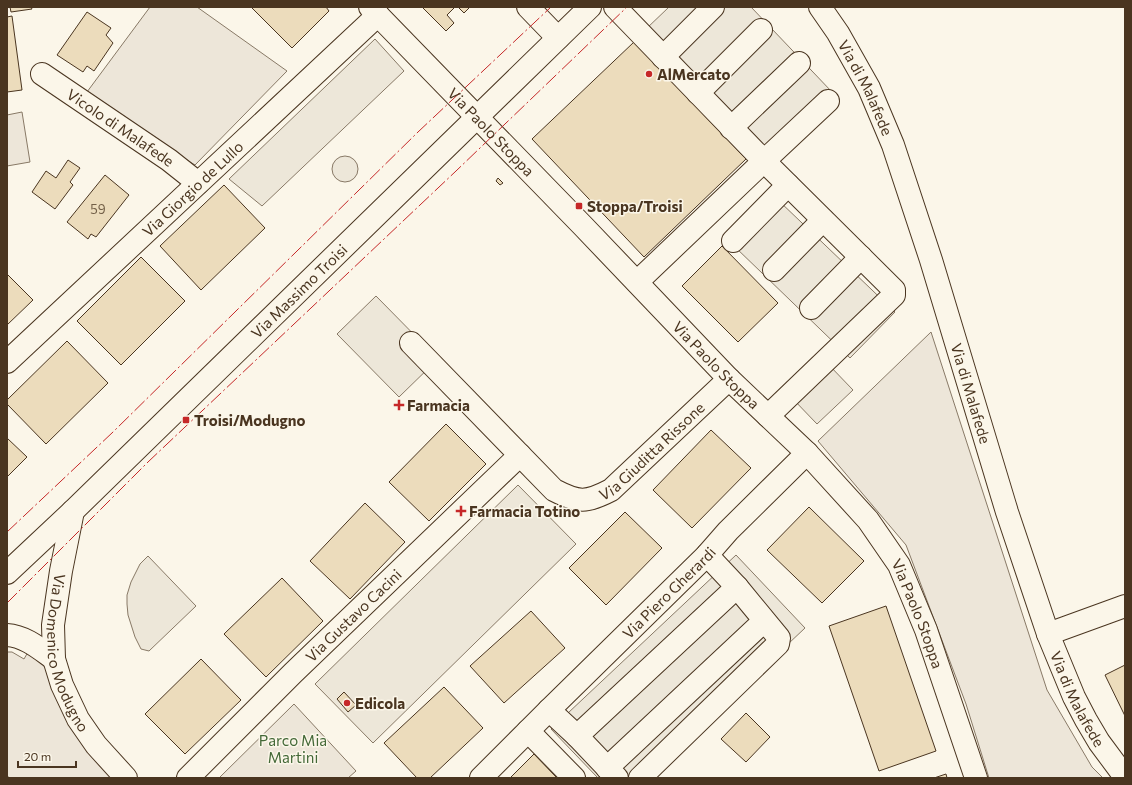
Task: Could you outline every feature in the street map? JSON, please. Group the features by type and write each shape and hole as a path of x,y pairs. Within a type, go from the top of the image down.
{"street":[{"path":"528,7 558,38"},
{"name":"Via Massimo Troisi","path":"7,573 73,511 590,7"},
{"path":"615,7 764,161 894,290 894,295 768,416"},
{"path":"663,56 713,7"},
{"name":"Via di Malafede","path":"820,7 838,33 869,88 893,145 931,260 1007,512 1048,634 1074,697 1086,720 1099,742 1125,777"},
{"name":"Via Paolo Stoppa","path":"374,11 478,117 729,379 806,453 868,520 899,565 926,630 976,778"},
{"name":"Via Giorgio de Lullo","path":"7,362 198,183 374,11"},
{"path":"698,93 761,30"},
{"path":"732,128 799,63"},
{"name":"Vicolo di Malafede","path":"42,74 169,160 198,183"},
{"path":"637,282 828,101"},
{"path":"733,241 788,185"},
{"path":"774,270 823,220"},
{"path":"811,308 861,257"},
{"name":"Via Giuditta Rissone","path":"411,343 554,490 568,498 581,501 596,498 611,490 729,379"},
{"name":"Via Piero Gherardi","path":"481,778 707,555 728,531 806,453"},
{"name":"Via Gustavo Cacini","path":"188,778 293,672 520,455"},
{"name":"Via Domenico Modugno","path":"73,511 61,571 53,625 54,659 62,685 78,719 96,745 126,778"},
{"path":"640,778 778,644 779,638 737,587 707,555"},
{"path":"577,736 737,587"},
{"path":"1048,634 1125,606"},
{"path":"549,710 577,736 612,773 764,620"},
{"path":"7,635 12,635 29,642 54,659"},
{"path":"528,731 574,778"}],"green space":[{"path":"150,7 197,7 287,71 195,165 84,96"},
{"path":"22,112 30,162 7,166 7,115"},
{"path":"931,332 1047,690 1092,767 1103,778 989,778 966,704 906,545 818,441"},
{"path":"7,652 12,652 24,659 28,652 44,664 114,778 10,778 7,776"},
{"name":"Parco Mia Martini","path":"294,704 356,771 348,778 219,778"}],"shaded area":[{"path":"669,7 751,7 832,92 766,155 646,29"},
{"path":"375,39 404,71 262,206 229,179"},
{"path":"345,156 354,160 358,169 354,178 345,182 336,178 332,169 336,160"},
{"path":"778,200 895,312 850,358 734,246"},
{"path":"376,296 438,359 399,397 337,334"},
{"path":"828,364 853,390 817,424 792,398"},
{"path":"518,485 576,544 373,743 315,684"},
{"path":"736,555 805,628 646,778 598,778 551,729"},
{"path":"148,556 196,606 149,651 141,649 135,637 128,615 127,604 127,595 131,582 140,564"}],"building":[{"path":"10,7 31,7 32,9 11,12"},
{"path":"251,7 326,7 329,11 292,48"},
{"path":"422,7 455,7 447,15 454,23 446,31"},
{"path":"458,7 470,7 464,13"},
{"path":"87,12 111,28 106,35 113,43 94,71 87,66 83,72 57,55"},
{"path":"12,16 22,90 7,92 7,17"},
{"path":"634,42 746,159 644,257 532,139"},
{"path":"68,160 80,168 70,182 73,185 55,209 32,192 46,171 56,178"},
{"path":"105,175 129,195 96,237 91,234 88,239 67,222"},
{"path":"498,178 503,183 500,185 496,181"},
{"path":"224,185 265,228 201,290 160,246"},
{"path":"722,246 778,303 738,342 682,286"},
{"path":"141,257 185,301 121,365 77,321"},
{"path":"7,274 33,300 7,325"},
{"path":"67,341 108,383 46,444 7,404 7,400"},
{"path":"446,424 486,464 429,521 389,482"},
{"path":"711,430 751,468 692,528 653,490"},
{"path":"7,438 27,457 7,477"},
{"path":"365,503 405,542 350,599 310,561"},
{"path":"809,507 864,561 822,603 767,550"},
{"path":"625,512 662,548 606,605 569,568"},
{"path":"282,578 323,621 266,677 224,634"},
{"path":"886,606 936,751 879,771 829,626"},
{"path":"531,611 565,648 504,703 470,666"},
{"path":"201,659 241,700 185,754 145,714"},
{"path":"1125,665 1125,716 1105,675"},
{"path":"444,687 483,728 430,778 417,778 384,743"},
{"path":"344,692 356,705 348,712 337,699"},
{"path":"746,713 770,737 746,762 721,739"},
{"path":"534,754 557,778 510,778"},
{"path":"946,774 947,778 934,778"}],"power":[{"path":"7,532 113,432 418,132 551,7"},
{"path":"7,603 148,462 627,7"}],"place":[{"name":"AlMercato","path":"649,74"},
{"name":"Stoppa/Troisi","path":"579,206"},
{"name":"Farmacia","path":"399,405"},
{"name":"Troisi/Modugno","path":"186,420"},
{"name":"Farmacia Totino","path":"461,511"},
{"name":"Edicola","path":"347,703"}]}
